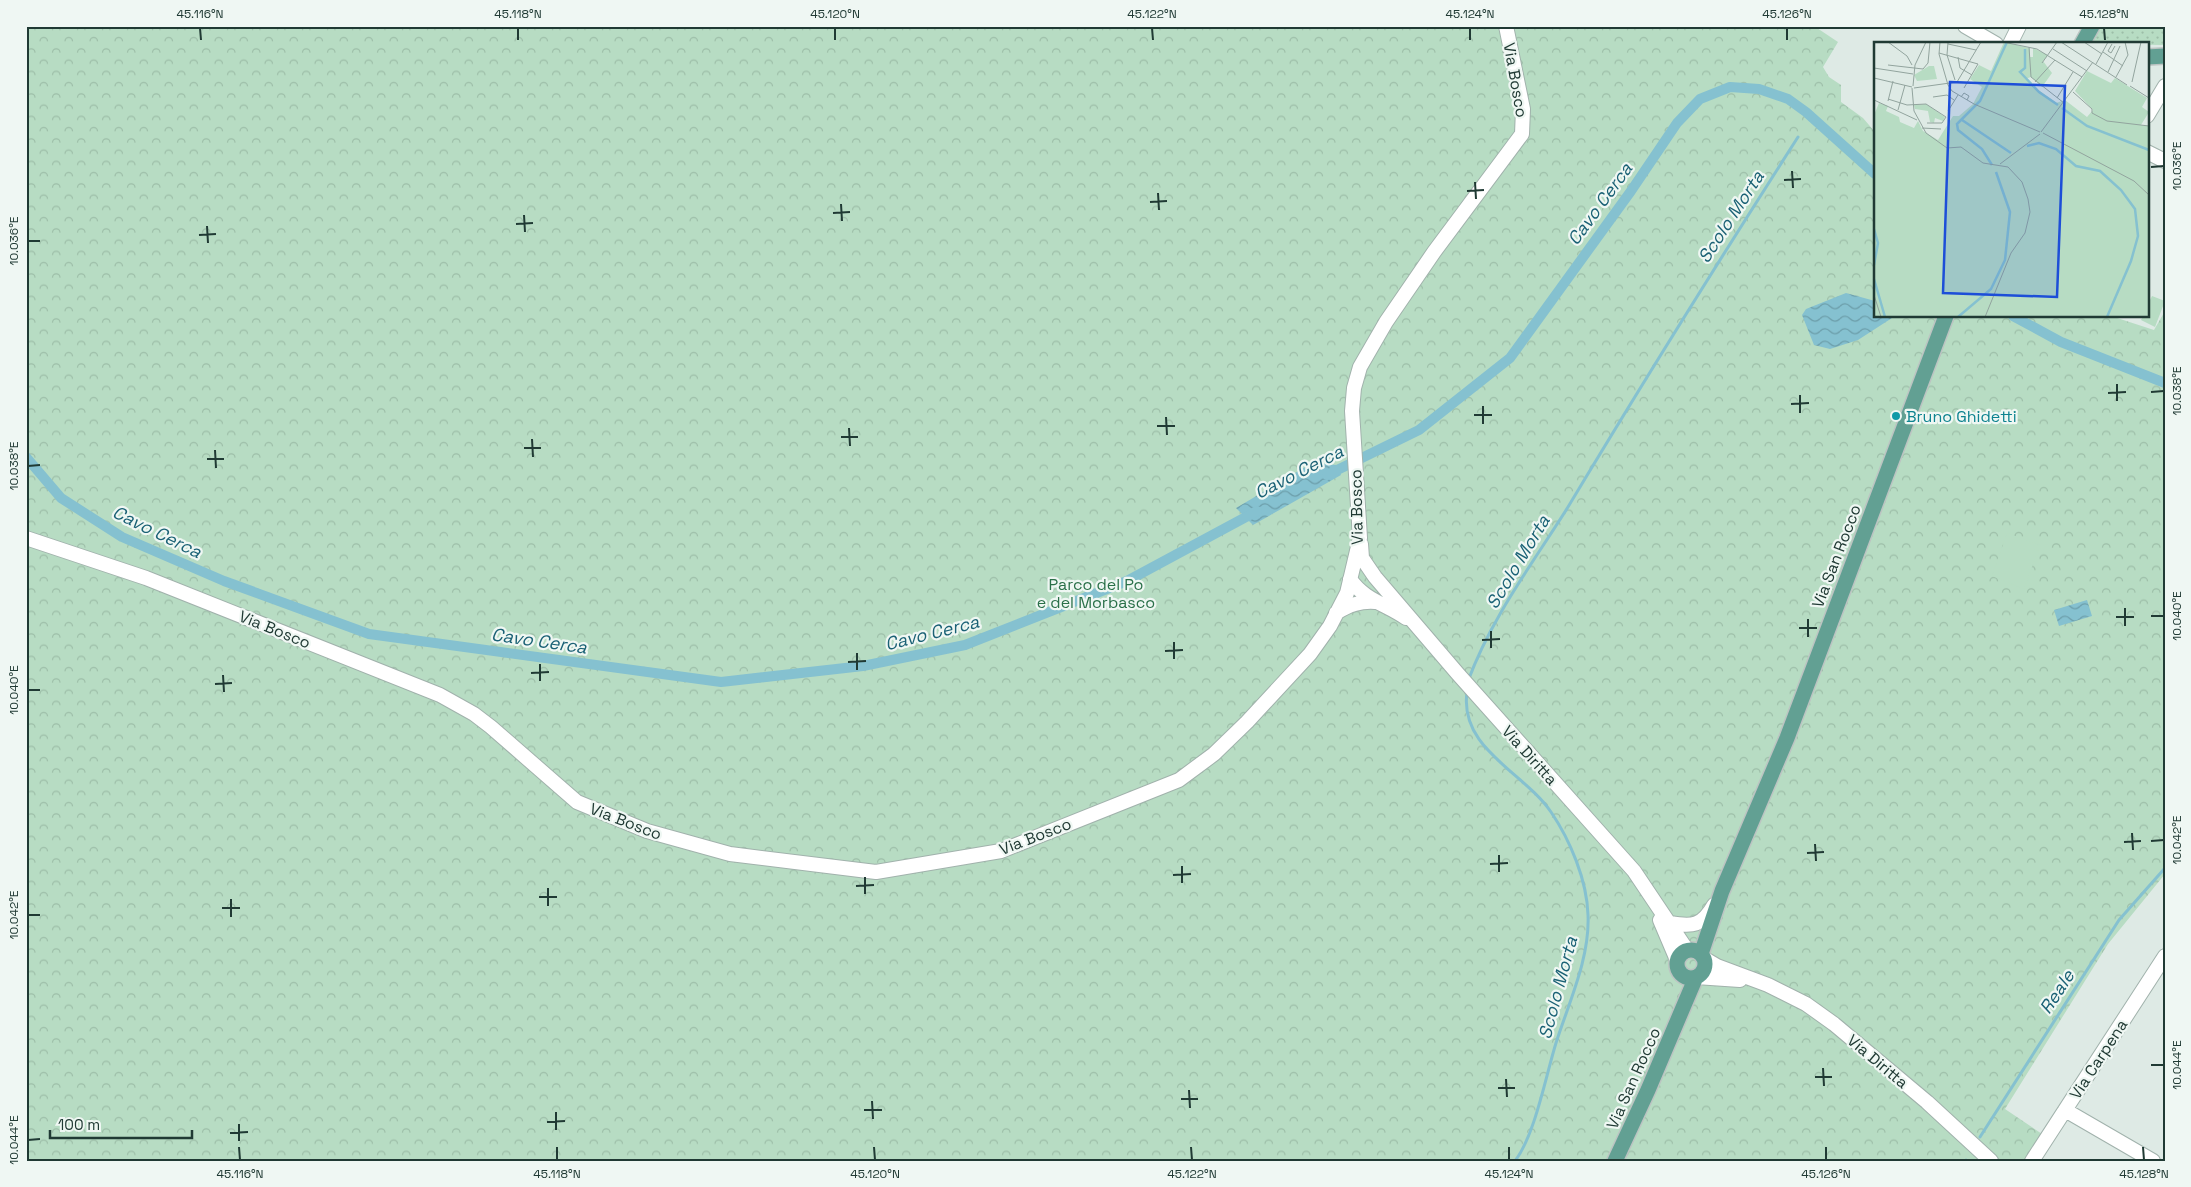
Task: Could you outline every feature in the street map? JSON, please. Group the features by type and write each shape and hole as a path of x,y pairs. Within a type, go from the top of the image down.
{"main road":[{"path":"2083,42 2092,26"},
{"path":"2148,57 2164,58"},
{"name":"Via San Rocco","path":"1693,956 1787,738 1945,318"},
{"name":"Via San Rocco","path":"1693,956 1706,918"},
{"path":"1690,977 1678,970 1693,956"},
{"name":"Via San Rocco","path":"1615,1161 1682,1010 1690,977 1703,972 1693,956"}],"street":[{"name":"Via Bosco","path":"26,538 146,578 440,695 474,714 491,727 577,802 647,831 730,854 876,872 1001,851 1179,780 1214,754 1248,722 1310,654 1336,613 1347,593 1360,538 1354,441 1354,388 1360,368 1434,252 1522,134 1523,109 1506,26"},
{"path":"1965,26 1993,42"},
{"path":"2011,42 2019,26"},
{"path":"2148,114 2165,86"},
{"path":"2148,153 2165,162"},
{"name":"Via Diritta","path":"1360,538 1362,558 1375,577 1482,702 1646,887 1693,956"},
{"path":"1350,579 1375,577"},
{"name":"Via Diritta","path":"1350,579 1356,588 1375,602 1396,611 1415,624"},
{"path":"1336,613 1352,604 1375,602"},
{"name":"Via Diritta","path":"1646,887 1693,956 1753,981 1768,985 1806,1004 1834,1024 1927,1102 1991,1161"},
{"name":"Via San Rocco","path":"1706,918 1722,891"},
{"path":"1670,923 1687,926 1706,918"},
{"name":"Via Carpena","path":"2032,1161 2165,956"},
{"name":"Via Diritta","path":"1690,977 1753,981"},
{"path":"2065,1110 2152,1161"}],"green space":[{"name":"Parco del Po e del Morbasco","path":"26,26 1814,26 1838,42 1823,67 1829,77 1841,85 1841,102 1863,118 1874,131 1874,318 2117,318 2154,330 2165,311 2165,874 2108,944 2005,1109 2045,1136 2030,1161 26,1161"},
{"path":"2103,26 2163,26 2165,36 2163,45 2148,45 2148,42 2091,42"},
{"path":"2152,296 2165,301 2155,327 2141,320 2142,318 2148,318 2148,304"},
{"path":"2007,533 2040,545 2024,589 1992,576"}],"water":[{"path":"1846,293 1874,301 1874,318 1892,318 1858,340 1830,349 1814,345 1802,315 1806,309"},
{"path":"1312,463 1337,465 1341,475 1253,525 1236,508"},
{"path":"2087,600 2092,616 2059,626 2054,610"}],"waterway":[{"name":"Cavo Cerca","path":"1327,475 1419,430 1510,358 1631,191 1677,123 1700,99 1730,87 1759,89 1788,99 1806,112 1874,173"},
{"name":"Scolo Morta","path":"1468,681 1488,635 1514,591 1798,137"},
{"name":"Cavo Cerca","path":"2017,318 2061,342 2165,383"},
{"name":"Cavo Cerca","path":"26,457 61,498 122,537 224,581 369,634 721,682 863,666 965,645 1127,581 1257,511"},
{"name":"Scolo Morta","path":"1467,692 1467,712 1473,729 1483,744 1539,798 1551,812 1565,835 1581,874 1587,902 1588,931 1582,964 1556,1043 1534,1121 1522,1150 1515,1161"},
{"name":"Reale","path":"1980,1137 2119,920 2165,868"}],"place":[{"name":"Bruno Ghidetti","path":"1896,416"}]}
